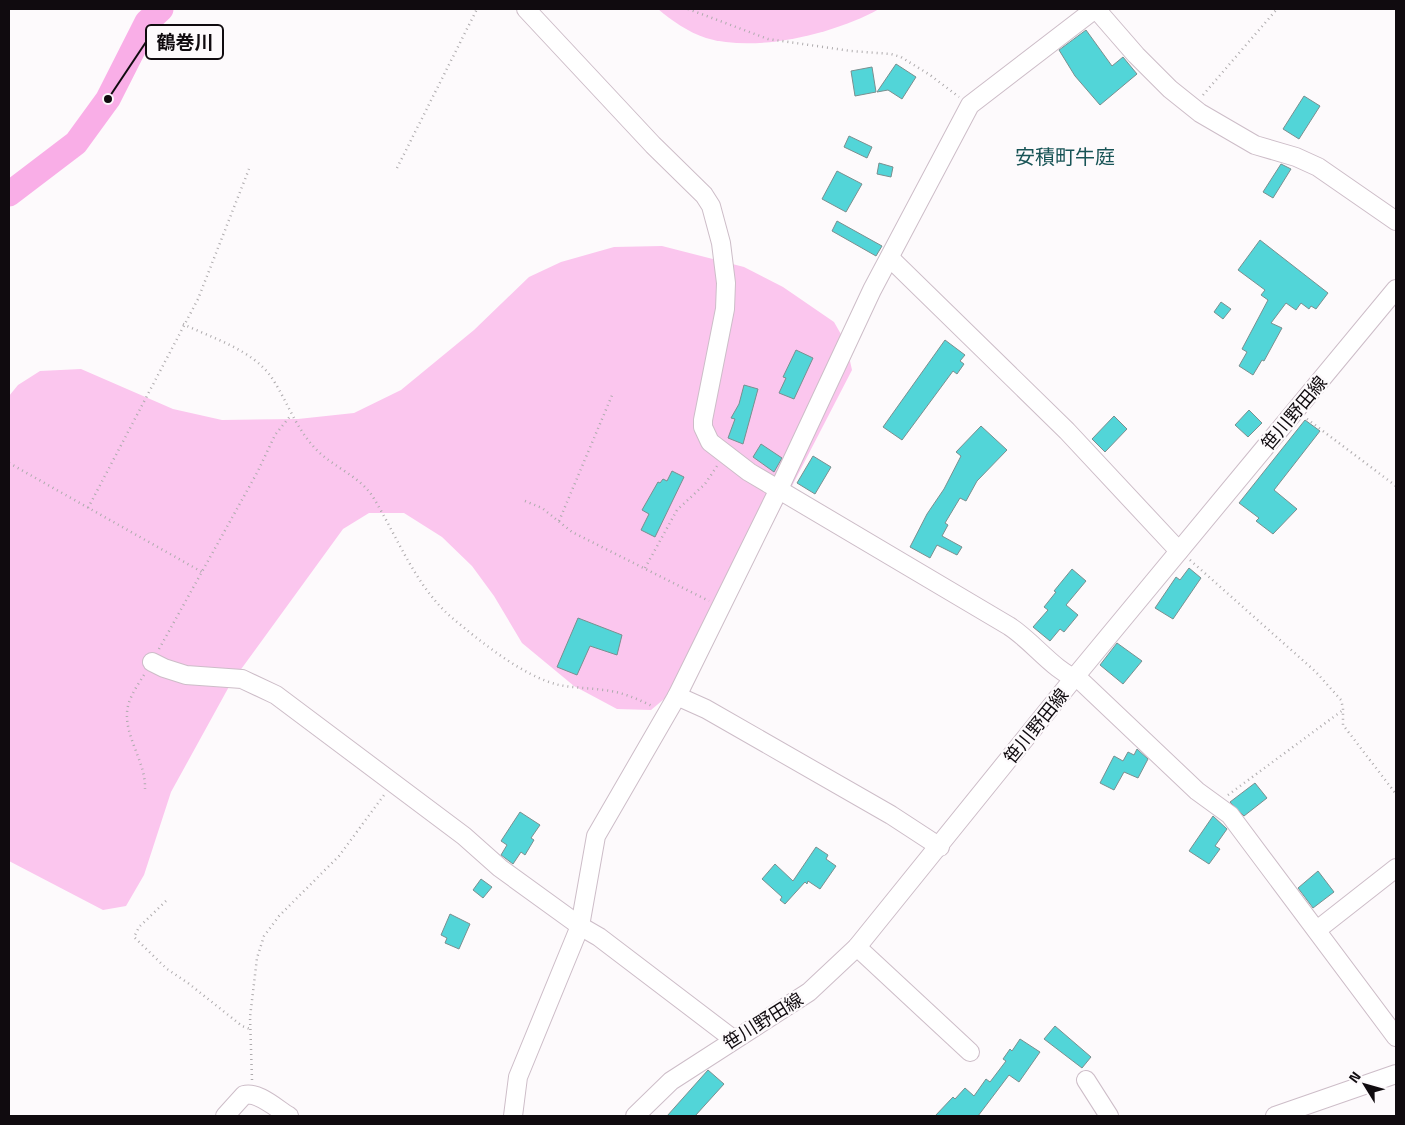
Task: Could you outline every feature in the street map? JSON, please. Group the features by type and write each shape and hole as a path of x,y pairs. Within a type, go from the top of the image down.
{"street":[{"path":"526,9 652,145 700,190 711,206 721,243 726,283 725,308 703,427 710,442 724,455 778,491 1009,626 1074,678 1081,681 1197,791 1239,825 1254,849 1318,930 1396,1037"},
{"path":"513,1116 520,1072 580,926 596,836 677,696 778,491 860,314 970,106 1095,9 1136,55 1182,99 1225,128 1255,145 1296,157 1318,167 1396,221"},
{"path":"890,258 1067,431 1179,551"},
{"name":"笹川野田線","path":"635,1116 671,1081 733,1039 809,992 857,947 940,847 1074,678 1396,289"},
{"path":"152,662 164,668 199,678 238,678 276,695 464,836 500,868 580,926 599,937 733,1039"},
{"path":"677,696 706,709 891,815 940,847"},
{"path":"1318,930 1396,868"},
{"path":"857,947 970,1052"},
{"path":"1276,1116 1396,1074"},
{"path":"1086,1080 1109,1116"},
{"path":"225,1116 244,1095 248,1094 257,1097 289,1116"}],"path":[{"path":"397,168 477,9"},
{"path":"688,9 768,39 851,52 891,54 901,57 930,74 970,106"},
{"path":"1182,99 1198,100 1277,9"},
{"path":"88,508 183,324 198,299 248,169"},
{"path":"183,324 256,361 272,378 302,433 324,457 361,484 372,496 429,594 452,617 487,646 539,678 559,685 622,693 667,713"},
{"path":"559,522 613,393"},
{"path":"1296,410 1396,486"},
{"path":"145,789 145,776 127,714 132,696 258,471 275,435 291,415"},
{"path":"646,568 677,510 705,484 724,455"},
{"path":"9,463 202,572"},
{"path":"525,501 542,508 572,532 646,568 721,608"},
{"path":"1179,551 1316,672 1341,700 1343,725 1396,794"},
{"path":"1215,804 1343,710"},
{"path":"248,1094 253,1075 250,1030 257,958 264,936 279,916 339,856 393,782"},
{"path":"166,901 139,927 134,937 167,969 188,983 242,1026 250,1030"}],"shaded area":[{"path":"658,9 879,9 861,18 818,33 771,42 748,43 726,42 699,36 680,26"},
{"path":"662,246 744,267 783,287 834,322 846,343 852,370 717,631 682,684 651,710 617,709 574,686 522,643 494,596 472,566 442,537 404,513 369,513 343,529 231,683 171,792 144,875 126,906 103,910 9,861 9,396 18,385 40,371 81,369 173,409 222,420 298,419 354,413 401,390 474,330 529,277 561,262 614,247"}],"building":[{"path":"1086,30 1112,66 1123,57 1137,74 1100,105 1075,76 1059,50"},
{"path":"896,64 916,77 902,99 888,90 877,92"},
{"path":"872,67 876,92 855,96 851,71"},
{"path":"1304,96 1320,106 1299,139 1283,129"},
{"path":"849,136 872,147 867,158 844,147"},
{"path":"879,163 893,167 891,177 877,174"},
{"path":"1281,164 1291,169 1273,198 1263,192"},
{"path":"837,171 862,184 846,212 822,199"},
{"path":"837,221 882,246 876,256 832,231"},
{"path":"1260,240 1328,293 1316,309 1311,306 1309,309 1301,303 1296,310 1286,303 1271,323 1282,328 1264,361 1262,360 1253,375 1239,366 1247,352 1242,349 1268,300 1261,295 1265,290 1238,270"},
{"path":"1221,302 1231,309 1223,319 1214,312"},
{"path":"945,340 965,355 960,361 964,364 957,374 953,371 902,440 883,427"},
{"path":"796,350 813,358 794,399 779,393 786,378 783,377"},
{"path":"744,385 758,389 743,444 728,438 735,419 731,418 739,404"},
{"path":"1249,410 1262,423 1248,437 1235,425"},
{"path":"1114,416 1127,429 1105,452 1092,439"},
{"path":"1305,420 1320,431 1274,490 1297,509 1273,534 1256,521 1259,518 1239,503"},
{"path":"981,426 1007,450 977,481 966,501 960,498 945,523 948,525 942,536 962,547 957,555 937,545 930,558 910,547 961,456 956,452"},
{"path":"761,444 782,458 774,472 753,457"},
{"path":"813,456 831,467 815,494 797,483"},
{"path":"672,471 684,477 655,537 641,530 649,514 642,510 658,482 660,483 663,479 667,481"},
{"path":"1189,568 1201,578 1173,619 1155,608 1176,577 1180,580"},
{"path":"1072,569 1086,581 1066,605 1078,615 1064,632 1060,629 1050,641 1033,627 1048,610 1044,607"},
{"path":"578,618 622,635 617,655 590,646 577,675 557,667"},
{"path":"1117,643 1142,661 1123,684 1100,665"},
{"path":"1137,749 1148,759 1138,778 1124,772 1114,790 1100,783 1114,756 1123,761 1128,752 1134,755"},
{"path":"1255,783 1267,798 1244,816 1230,802"},
{"path":"520,812 540,825 531,838 534,840 525,855 521,852 513,864 501,855 507,845 501,841"},
{"path":"1213,816 1227,829 1215,846 1220,849 1209,864 1189,851"},
{"path":"816,847 828,855 826,859 836,866 820,889 808,881 807,884 805,882 785,904 780,900 782,897 762,879 775,864 793,881"},
{"path":"1318,871 1334,892 1313,908 1298,888"},
{"path":"481,879 492,887 483,898 473,890"},
{"path":"450,914 470,924 459,949 445,943 447,938 441,935"},
{"path":"1055,1026 1091,1057 1082,1068 1044,1039"},
{"path":"1020,1039 1040,1052 1019,1082 1009,1075 978,1116 935,1116 953,1097 955,1099 965,1088 974,1096 986,1079 990,1082 1006,1061 1003,1059 1010,1049 1012,1051"},
{"path":"708,1070 724,1084 695,1116 667,1116"}],"waterway":[{"path":"9,194 76,143 108,99 147,22 161,9"}],"place":[{"name":"鶴巻川","path":"108,99"}],"district":[{"name":"安積町牛庭","path":"1065,156"}]}
